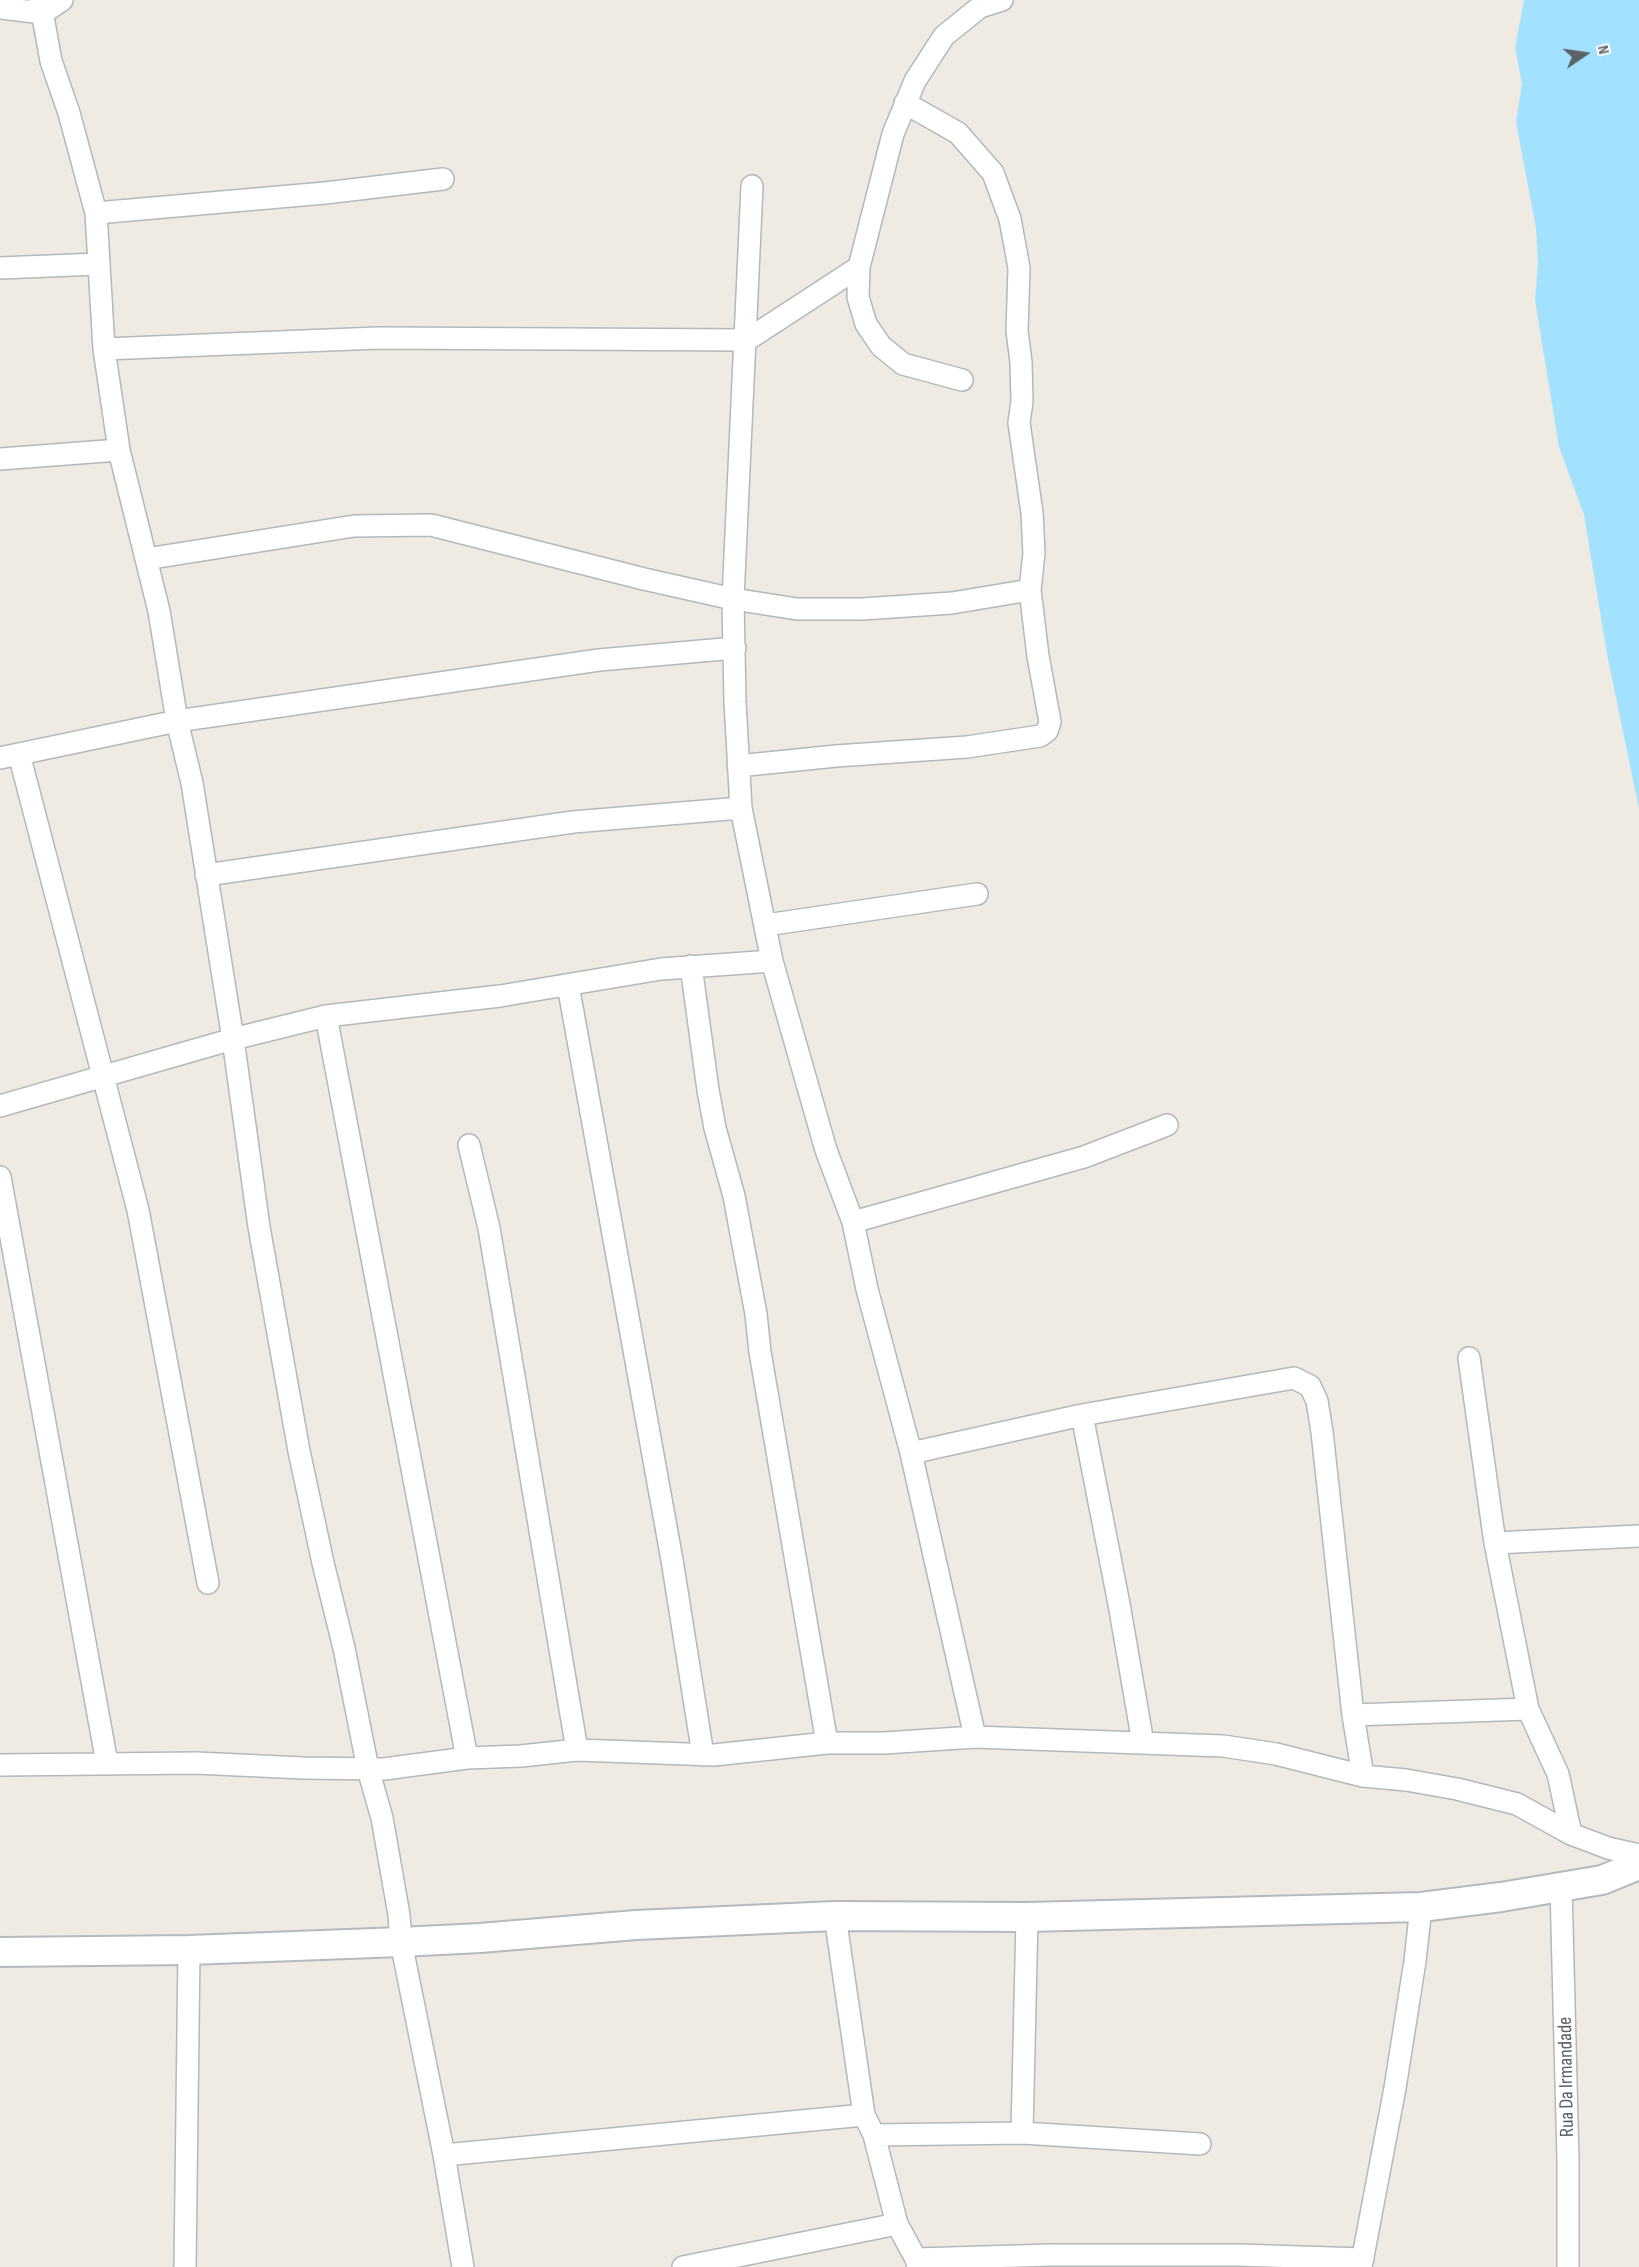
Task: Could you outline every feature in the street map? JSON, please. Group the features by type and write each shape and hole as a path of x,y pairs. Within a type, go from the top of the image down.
{"street":[{"path":"0,8 41,6 62,0"},
{"path":"962,380 903,364 881,346 866,324 858,297 859,267 890,144 915,81 944,36 980,7 1002,0"},
{"path":"41,6 51,61 69,113 96,213 104,349 119,450 159,611 177,721 192,783 233,1039 259,1227 299,1451 351,1679 368,1769 382,1818 399,1915 401,1942 444,2155 463,2267"},
{"path":"738,766 836,756 968,747 1040,736 1047,731 1050,722 1038,656 1030,590 1034,553 1032,513 1019,423 1022,401 1017,331 1020,268 1010,219 993,172 958,133 905,103"},
{"path":"96,213 325,193 443,179"},
{"path":"752,186 734,599 735,702 741,808 772,961 826,1150 853,1222 867,1289 911,1453 975,1737"},
{"path":"0,268 98,264"},
{"path":"104,349 378,338 747,340 859,267"},
{"path":"0,459 119,450"},
{"path":"146,558 354,526 431,525 512,547 734,599 797,609 862,609 951,603 1030,590"},
{"path":"208,1583 138,1210 103,1077 10,756 177,721 588,662 735,648"},
{"path":"206,875 573,822 741,808"},
{"path":"766,925 976,894"},
{"path":"0,1106 233,1039 326,1016 500,996 691,966 772,961"},
{"path":"691,966 708,1090 715,1128 734,1196 756,1314 760,1352 827,1743"},
{"path":"568,985 672,1560 703,1755"},
{"path":"326,1016 467,1758"},
{"path":"853,1222 1084,1157 1167,1125"},
{"path":"469,1145 489,1228 577,1750"},
{"path":"0,1177 107,1763"},
{"path":"1469,1358 1495,1543 1528,1709 1558,1774 1571,1834"},
{"path":"911,1453 1082,1415 1294,1378 1310,1386 1317,1401 1322,1432 1353,1715 1363,1776"},
{"path":"1082,1415 1119,1604 1143,1743"},
{"path":"1495,1543 1639,1536"},
{"path":"1353,1715 1528,1709"},
{"path":"0,1765 196,1763 384,1769 467,1758 521,1756 577,1750 703,1755 827,1743 884,1743 975,1737 1223,1746 1266,1752 1363,1776 1406,1780 1457,1789 1517,1804 1571,1834 1608,1848 1639,1855"},
{"path":"0,1952 189,1950 401,1942 636,1925 835,1916 1027,1917 1421,1906 1501,1897 1602,1880 1639,1865"},
{"path":"1602,1880 1639,1887"},
{"name":"Rua Da Irmandade","path":"1562,1886 1569,2161 1568,2267"},
{"path":"835,1916 864,2115 874,2135 897,2224 917,2263 1051,2254 1238,2255 1362,2263 1395,2088 1415,1961 1421,1906"},
{"path":"1022,2133 1027,1917"},
{"path":"185,2267 189,1950"},
{"path":"444,2155 864,2115"},
{"path":"874,2135 1022,2133 1200,2144"},
{"path":"682,2267 753,2260 897,2224"}],"water":[{"path":"1524,0 1639,0 1639,809 1607,654 1584,515 1559,447 1535,300 1538,263 1536,228 1516,122 1522,84 1515,48"}]}
